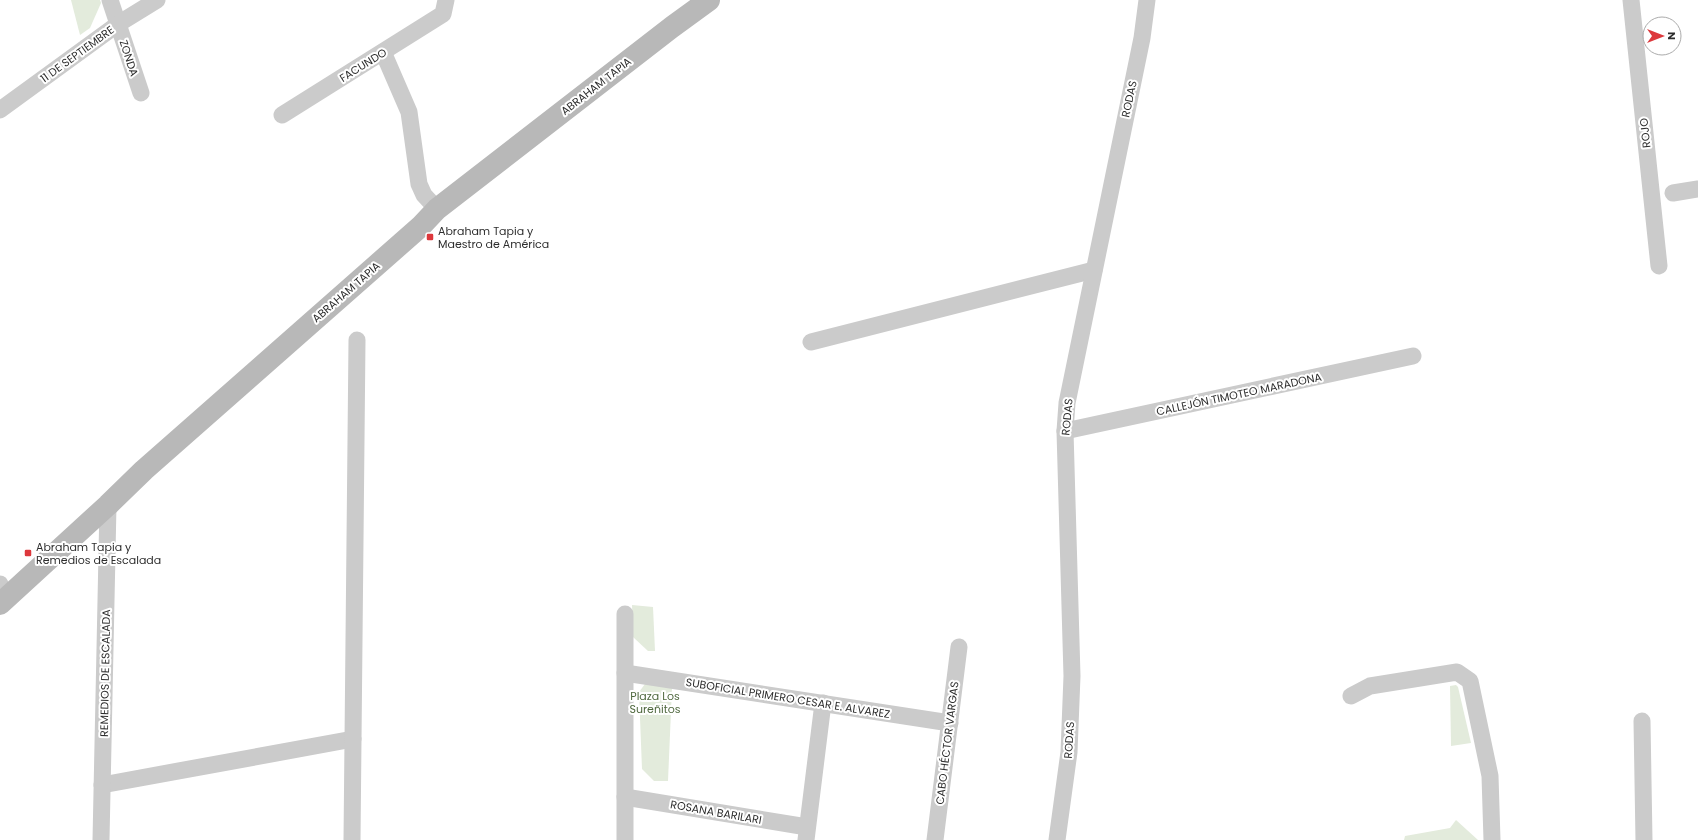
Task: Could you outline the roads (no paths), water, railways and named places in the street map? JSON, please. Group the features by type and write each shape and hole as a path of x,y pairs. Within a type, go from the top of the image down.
{"street":[{"name":"ZONDA","path":"110,0 141,93"},
{"name":"11 DE SEPTIEMBRE","path":"0,110 118,24 156,0"},
{"name":"ABRAHAM TAPIA","path":"2,595 108,505 144,470 421,226 437,209 709,0"},
{"name":"RODAS","path":"1057,840 1069,752 1072,676 1065,431 1067,403 1140,46 1147,0"},
{"name":"ROJO","path":"1631,0 1659,266"},
{"name":"FACUNDO","path":"282,115 383,52 445,7"},
{"path":"383,52 409,112 419,184 424,195 437,209"},
{"path":"1673,193 1698,190"},
{"path":"811,342 1094,270"},
{"path":"352,840 357,340"},
{"name":"CALLEJÓN TIMOTEO MARADONA","path":"1065,431 1413,356"},
{"name":"REMEDIOS DE ESCALADA","path":"101,840 108,505"},
{"path":"625,614 625,840"},
{"name":"CABO HÉCTOR VARGAS","path":"935,840 959,647"},
{"path":"1351,696 1370,686 1457,672 1470,682 1490,776 1492,840"},
{"name":"SUBOFICIAL PRIMERO CESAR E. ALVAREZ","path":"625,673 950,723"},
{"path":"806,834 823,703"},
{"path":"1642,721 1644,840"},
{"path":"102,785 353,740"},
{"name":"ROSANA BARILARI","path":"625,797 806,834"}],"place":[{"name":"Abraham Tapia y Maestro de América","path":"430,237"},
{"name":"Abraham Tapia y Remedios de Escalada","path":"28,553"}],"park label":[{"name":"Plaza Los Sureñitos","path":"655,702"}]}
